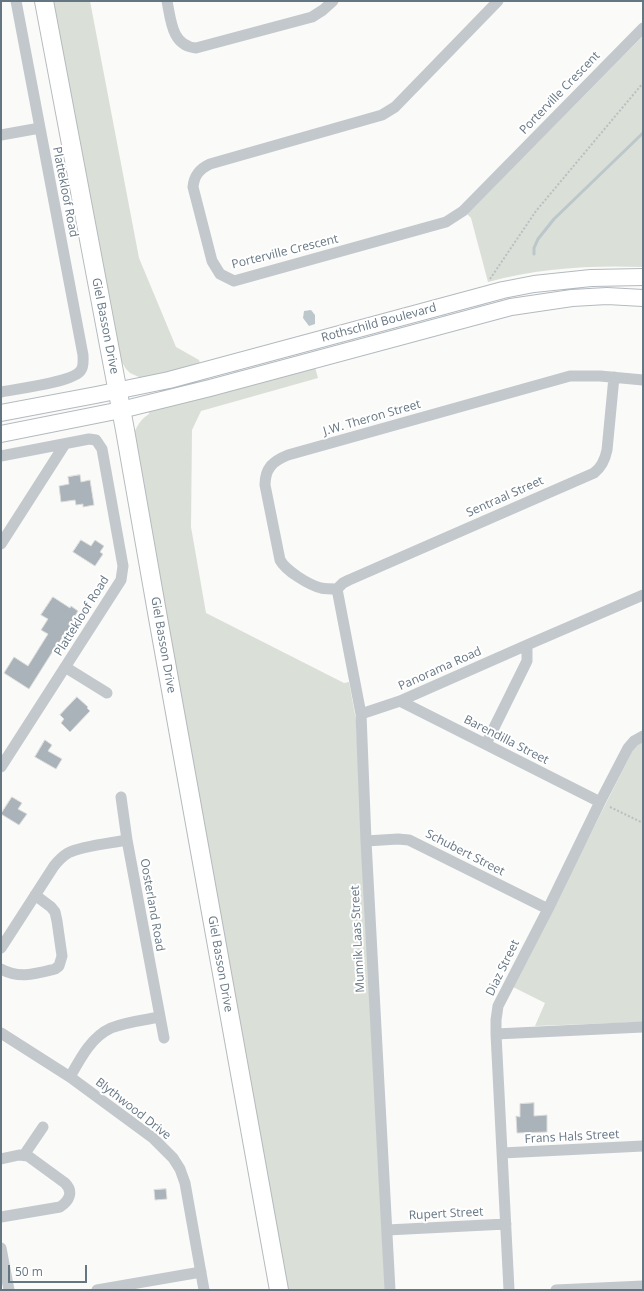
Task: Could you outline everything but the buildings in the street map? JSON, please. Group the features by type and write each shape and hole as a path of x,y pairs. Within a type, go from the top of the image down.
{"main road":[{"name":"Giel Basson Drive","path":"44,1 118,391 279,1290"}],"street":[{"name":"Plattekloof Road","path":"1,392 66,380 76,376 81,370 84,355 16,1"},
{"path":"167,1 176,36 189,48 196,48 312,17 333,1"},
{"name":"Porterville Crescent","path":"498,1 400,101 382,115 203,167 193,181 193,188 212,261 220,274 234,281 446,222 464,211 643,28"},
{"path":"1,135 40,128"},
{"name":"Rothschild Boulevard","path":"1,413 169,380 474,298 526,286 562,280 591,278 643,278"},
{"name":"Rothschild Boulevard","path":"1,434 121,410 218,386 511,307 572,298 607,296 643,298"},
{"name":"J.W. Theron Street","path":"337,589 321,588 307,582 291,572 280,560 265,485 266,474 272,463 279,458 570,376 582,375 643,380"},
{"name":"Sentraal Street","path":"337,589 349,580 594,473 599,469 605,458 607,450 614,377"},
{"name":"Plattekloof Road","path":"1,767 118,584 123,572 122,553 102,449 96,440 89,439 65,444"},
{"path":"1,456 65,444"},
{"path":"1,544 65,444"},
{"name":"Munnik Laas Street","path":"337,589 361,714 366,841 390,1290"},
{"name":"Panorama Road","path":"361,714 400,701 643,595"},
{"path":"486,744 525,666 527,661 527,645"},
{"path":"65,666 107,693"},
{"name":"Barendilla Street","path":"400,701 600,802"},
{"name":"Diaz Street","path":"509,1290 496,1034 498,1006 628,748 634,741 643,736"},
{"name":"Oosterland Road","path":"121,797 127,840 164,1038"},
{"name":"Schubert Street","path":"366,841 398,839 409,840 548,909"},
{"path":"1,948 54,866 68,853 127,840"},
{"path":"1,969 11,974 21,975 55,969 61,962 62,949 55,912 36,895"},
{"path":"70,1077 86,1050 98,1037 110,1028 160,1017"},
{"path":"496,1034 643,1027"},
{"name":"Blythwood Drive","path":"1,1033 70,1077 153,1138 173,1158 180,1169 185,1183 204,1290"},
{"path":"24,1155 43,1127"},
{"name":"Frans Hals Street","path":"502,1153 643,1146"},
{"path":"1,1158 24,1155 32,1159 65,1183 68,1187 69,1197 66,1203 60,1207 1,1217"},
{"name":"Rupert Street","path":"387,1230 506,1224"},
{"path":"1,1248 9,1290"},
{"path":"97,1290 201,1272"},
{"path":"556,1290 643,1286"}],"path":[{"path":"474,298 491,278 536,211 643,83"},
{"path":"600,802 643,823"}],"shaded area":[{"path":"52,1 90,1 139,258 176,347 199,360 201,367 141,378 130,373 120,359"},
{"path":"643,36 643,267 565,268 526,273 488,282 471,218 467,214"},
{"path":"311,310 315,315 315,324 309,326 303,318 304,311"},
{"path":"315,367 318,378 201,411 192,430 191,527 206,613 344,683 349,682 356,720 385,1290 288,1290 134,433 136,428 149,414 149,412"},
{"path":"643,741 643,1022 535,1026 545,1003 513,987 634,748"}],"waterway":[{"path":"534,254 534,248 538,239 554,219 643,133"}]}
